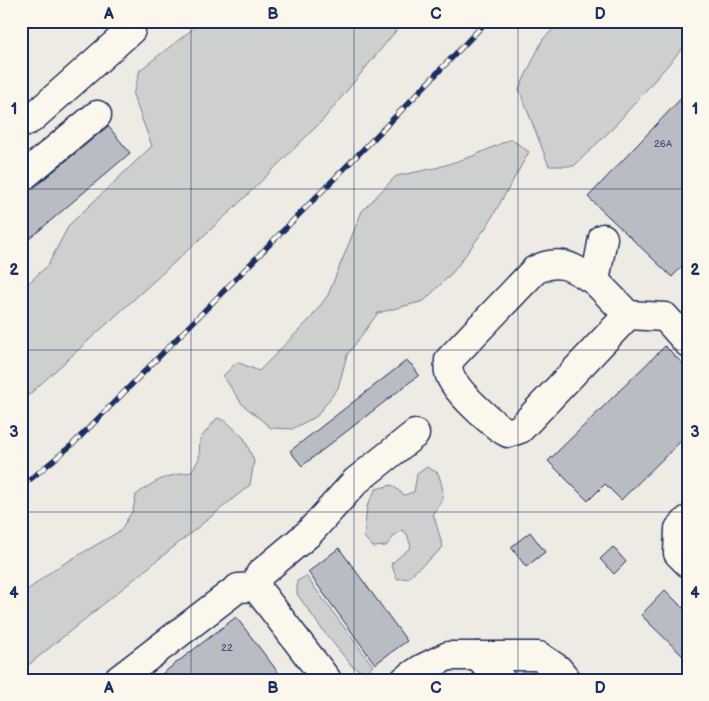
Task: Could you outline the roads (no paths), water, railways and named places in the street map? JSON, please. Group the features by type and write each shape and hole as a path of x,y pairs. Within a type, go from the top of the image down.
{"lane":[{"path":"21,124 32,119 131,30 131,21"},
{"path":"21,178 97,115"},
{"path":"595,281 603,238"},
{"path":"628,315 520,429 508,433 496,427 455,386 449,372 449,360 535,270 546,265 567,264 595,281 628,315 665,317 688,343"},
{"path":"256,587 260,574 308,534 356,481 415,434"},
{"path":"688,520 679,529 678,553 688,563"},
{"path":"118,680 238,588 256,587"},
{"path":"256,587 327,680"},
{"path":"405,680 423,668 448,656 539,656 558,669 567,680"},
{"path":"478,656 501,680"}],"railway":[{"path":"21,487 73,444 487,21"}]}
